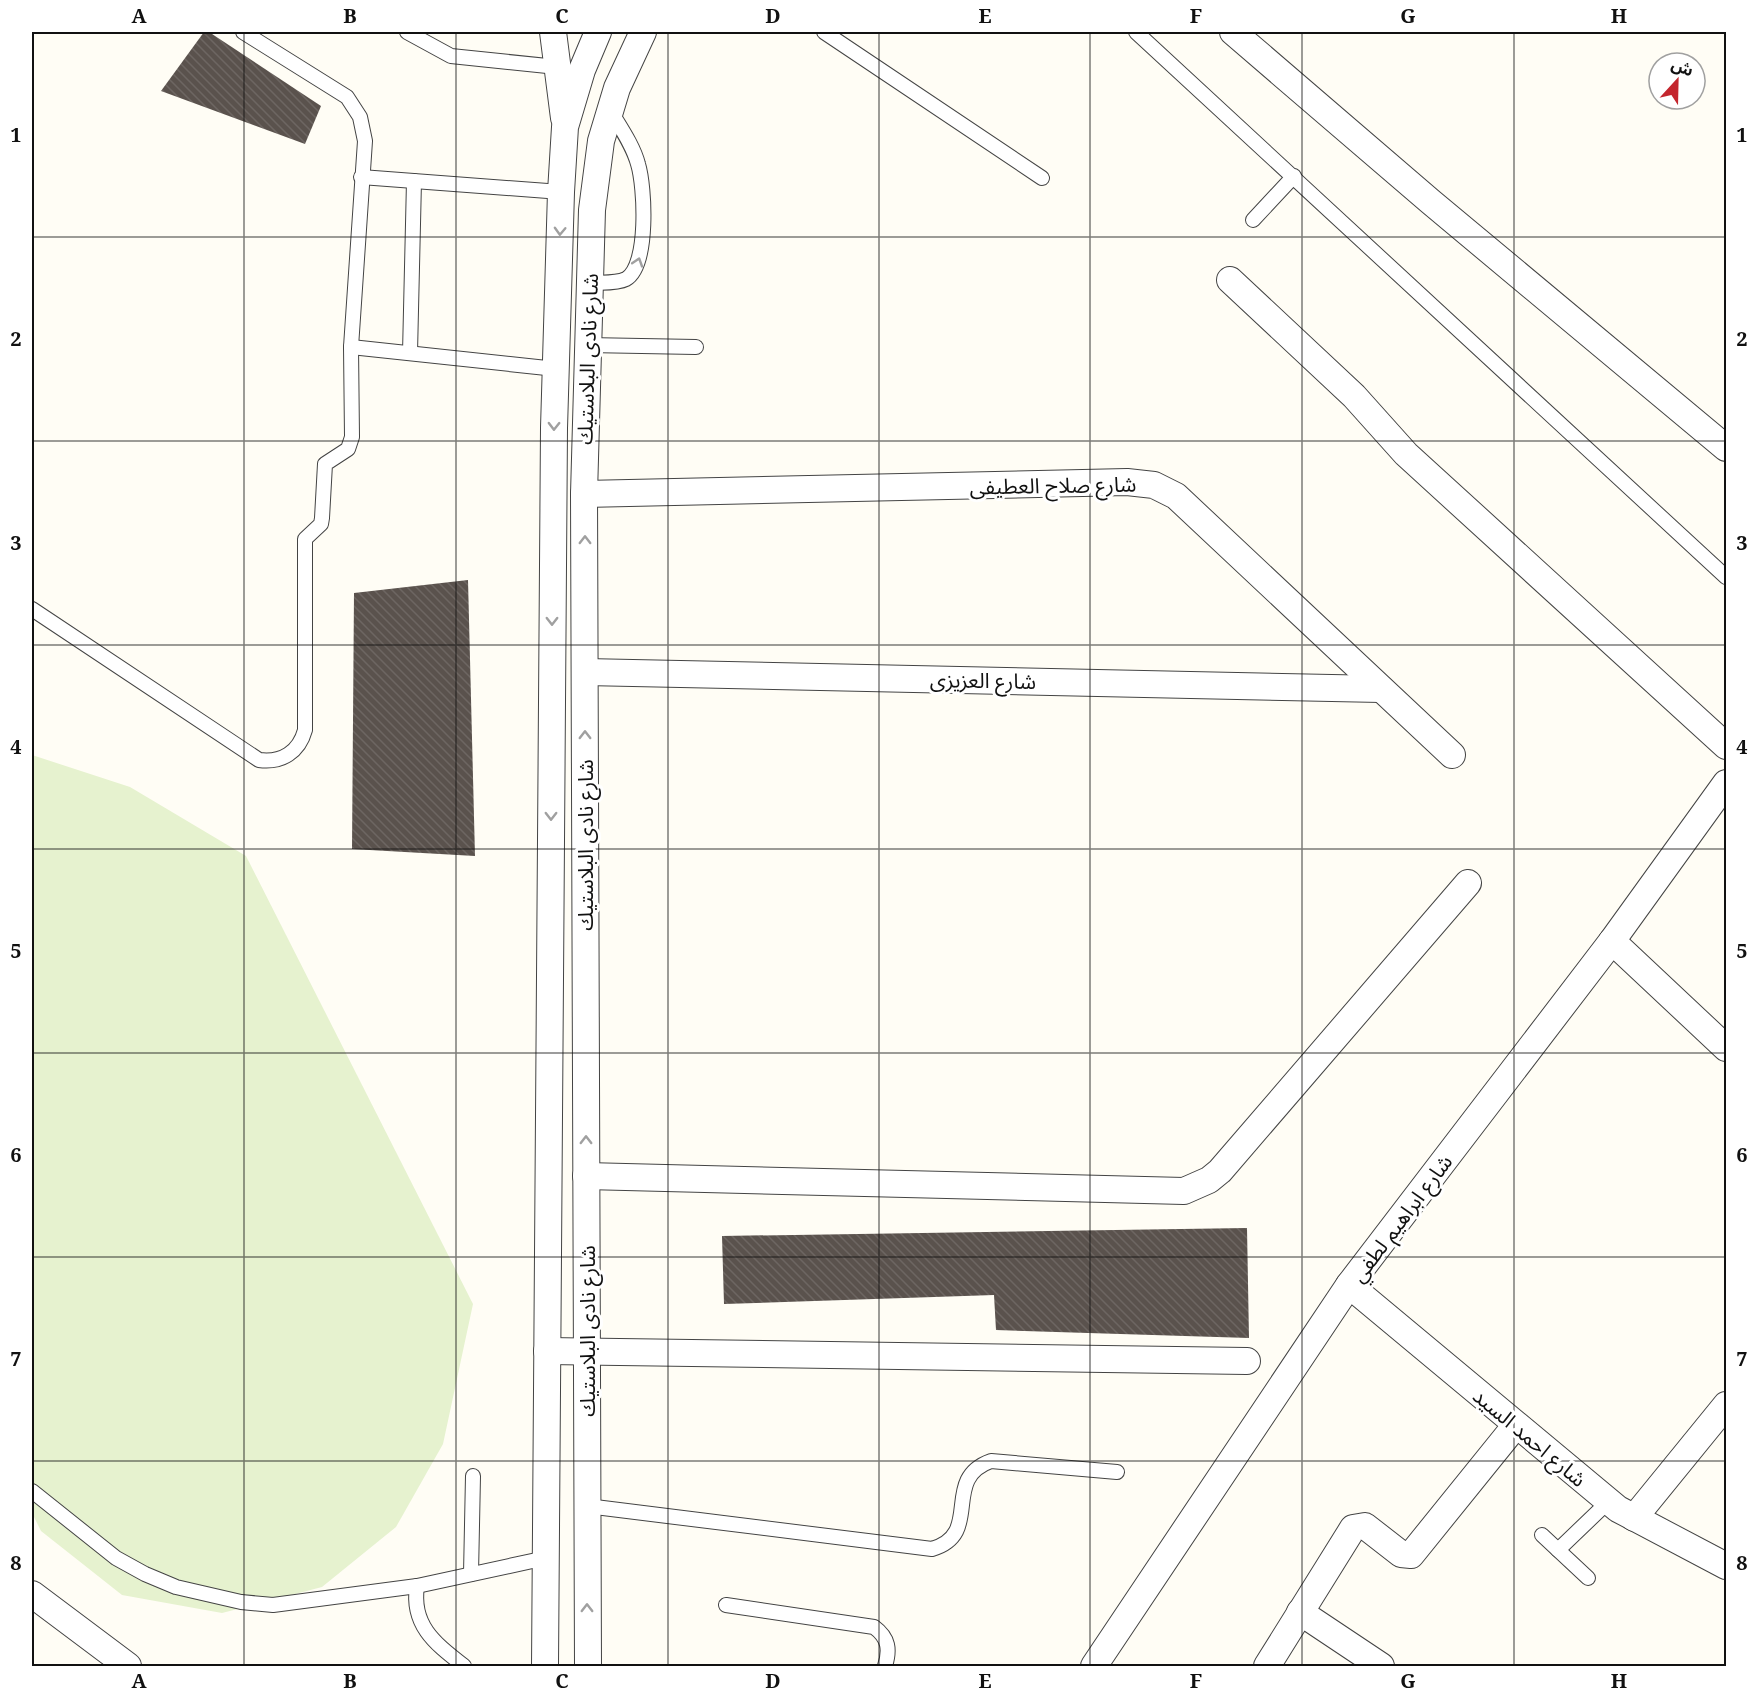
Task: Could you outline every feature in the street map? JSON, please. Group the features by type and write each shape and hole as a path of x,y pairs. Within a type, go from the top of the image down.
{"street":[{"path":"553,32 565,127"},
{"name":"شارع نادى البلاستيك","path":"545,1666 556,369 561,192 565,127 582,70 598,32"},
{"name":"شارع نادى البلاستيك","path":"588,1666 584,494 587,345 592,210 601,141 617,88 643,32"},
{"path":"1233,32 1422,195 1726,448"},
{"path":"1230,280 1354,396 1406,454 1726,746"},
{"name":"شارع صلاح العطيفى","path":"584,494 1115,483 1154,485 1176,496 1452,755"},
{"name":"شارع العزيزى","path":"585,672 1382,688"},
{"name":"شارع ابراهيم لطفي","path":"1094,1666 1349,1285 1612,941 1726,783"},
{"path":"586,1176 1184,1191 1209,1180 1220,1171 1468,884"},
{"path":"1612,941 1726,1048"},
{"name":"شارع احمد السيد","path":"1349,1285 1608,1502 1726,1566"},
{"path":"547,1351 1247,1361"},
{"path":"1634,1518 1726,1405"},
{"path":"1267,1666 1353,1528 1365,1526 1401,1554 1411,1555 1516,1425"},
{"path":"32,1594 128,1666"},
{"path":"1300,1612 1381,1666"}],"lane":[{"path":"32,609 260,760 269,761 289,755 302,740 305,730 305,539 321,524 325,464 343,454 351,443 351,347 364,141 360,117 354,106 337,90 243,32"},
{"path":"407,32 451,56 557,67"},
{"path":"824,32 1042,178"},
{"path":"1136,32 1726,577"},
{"path":"590,283 620,282 628,278 639,265 641,257 641,177 632,149 610,110"},
{"path":"1253,220 1294,176"},
{"path":"361,177 561,192"},
{"path":"410,353 414,181"},
{"path":"587,345 696,346"},
{"path":"351,347 556,369"},
{"path":"587,1506 932,1549 941,1546 955,1535 961,1518 963,1488 973,1470 991,1461 1117,1472"},
{"path":"471,1574 473,1476"},
{"path":"32,1491 116,1558 145,1574 207,1596 273,1605 417,1586 546,1558"},
{"path":"1558,1550 1608,1502"},
{"path":"1542,1535 1588,1578"},
{"path":"417,1586 415,1598 419,1622 435,1643 464,1666"},
{"path":"726,1605 874,1627 887,1640 889,1650 885,1666"}],"green space":[{"path":"32,755 130,787 246,856 473,1304 443,1444 396,1527 322,1587 222,1613 122,1595 41,1531 32,1513"}],"building":[{"path":"204,32 209,32 321,106 305,144 161,91"},
{"path":"468,580 475,856 352,849 354,593"},
{"path":"1247,1228 1249,1338 996,1330 994,1295 724,1304 722,1236"}]}
